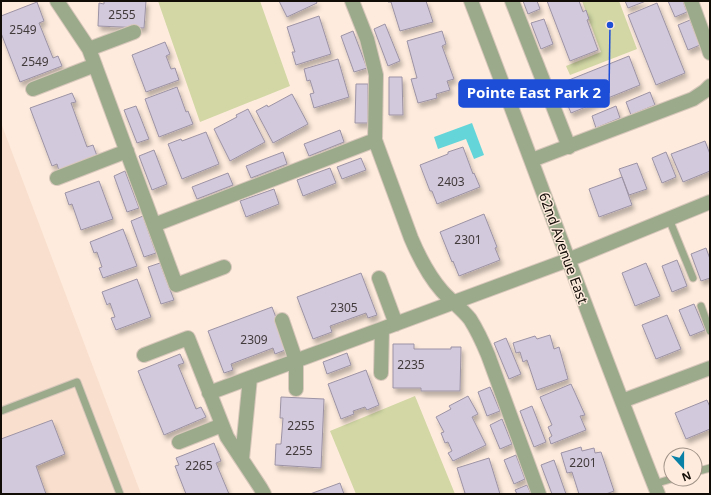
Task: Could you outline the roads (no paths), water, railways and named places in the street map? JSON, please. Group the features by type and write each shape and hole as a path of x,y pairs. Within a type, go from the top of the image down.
{"street":[{"path":"56,1 66,7 89,49 176,285 224,267"},
{"path":"352,1 367,39 376,75 375,140 414,244 422,263 438,287 471,321 488,355 539,494"},
{"name":"62nd Avenue East","path":"471,1 656,489"},
{"path":"512,1 569,147"},
{"path":"691,1 710,53"},
{"path":"89,49 134,32"},
{"path":"33,89 95,65"},
{"path":"532,160 693,99 710,86"},
{"path":"154,225 375,140"},
{"path":"57,178 127,151"},
{"path":"209,393 568,260 710,202"},
{"path":"379,278 396,324"},
{"path":"282,320 296,361 296,390"},
{"path":"381,373 382,329"},
{"path":"144,355 188,338 227,437 264,494"},
{"path":"622,401 710,368"},
{"path":"242,459 250,378"},
{"path":"179,442 222,425"}],"lane":[{"path":"669,219 693,278"},
{"path":"701,306 710,331"},
{"path":"1,411 77,382 120,494"}],"water":[{"path":"472,123 484,155 474,159 466,139 438,149 434,137"}],"place":[{"name":"Pointe East Park 2","path":"610,25"}]}
